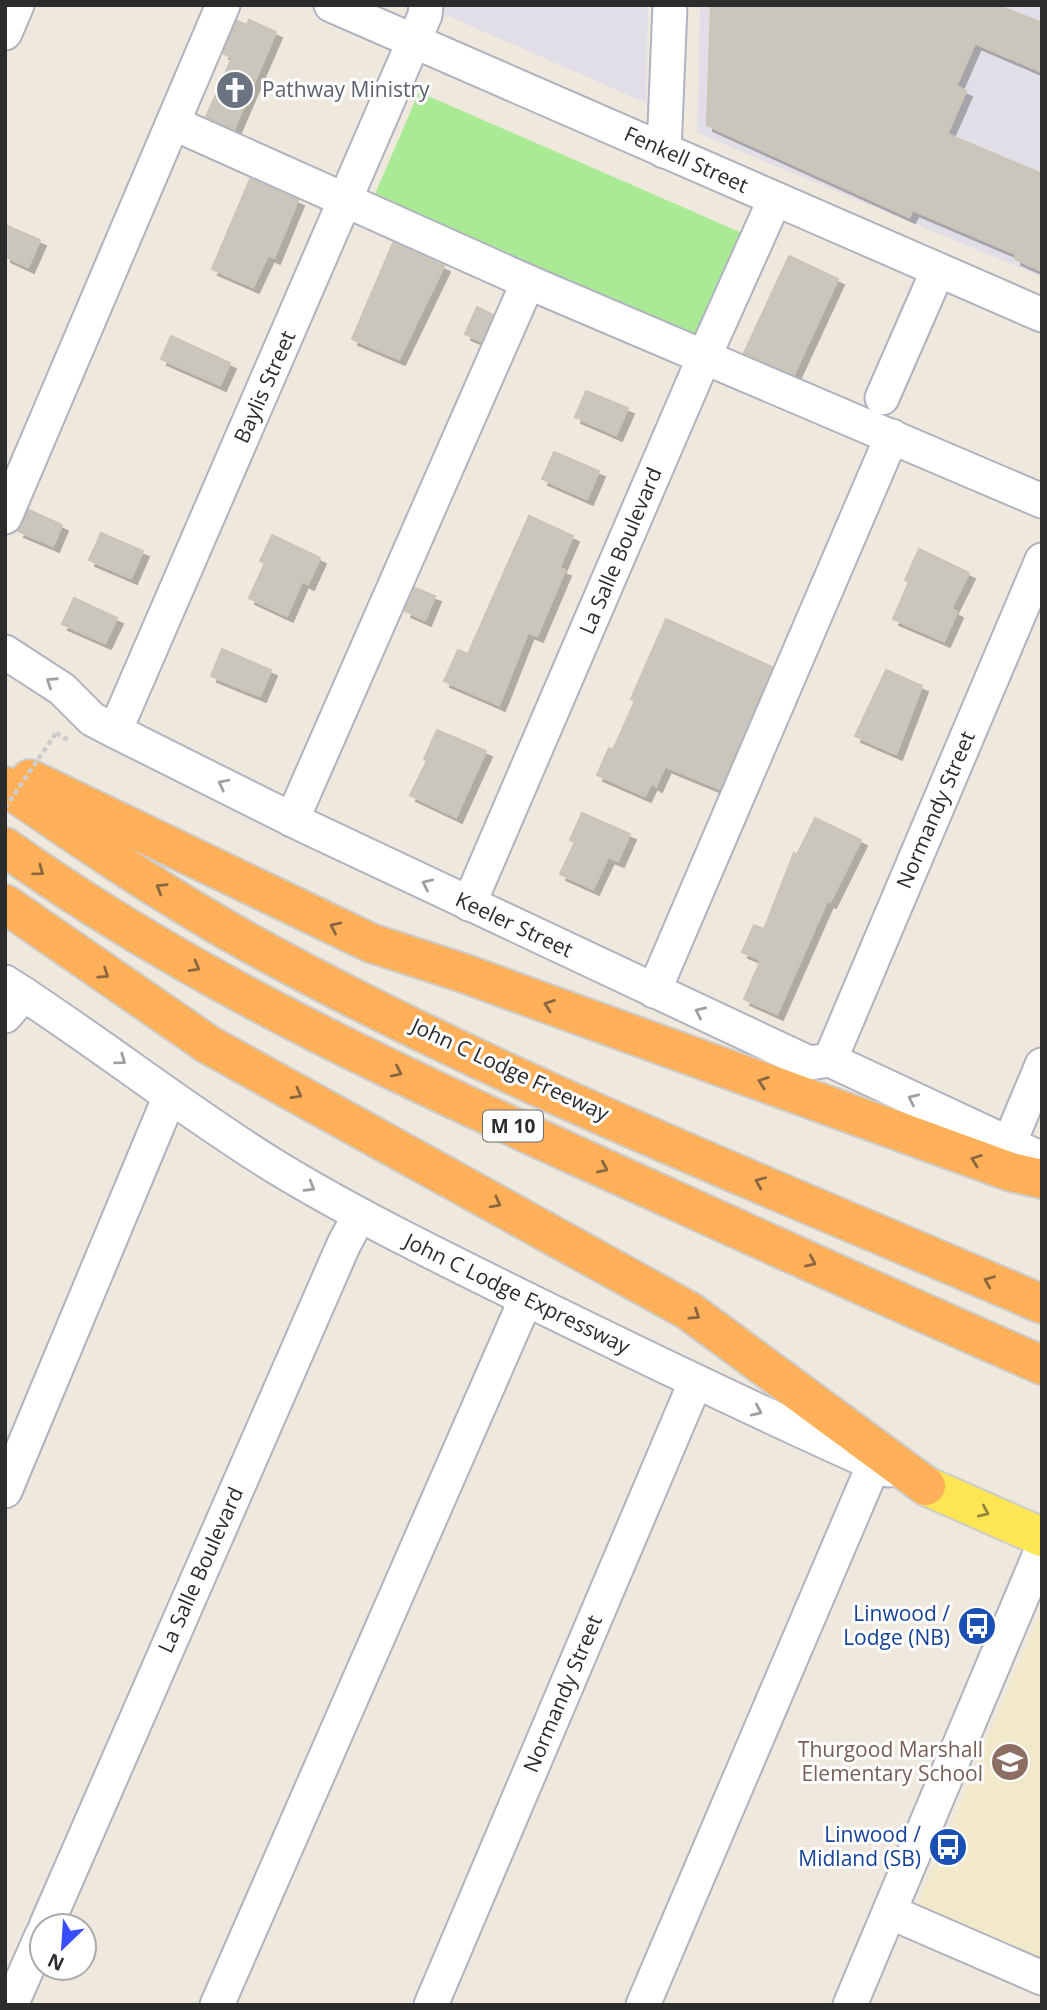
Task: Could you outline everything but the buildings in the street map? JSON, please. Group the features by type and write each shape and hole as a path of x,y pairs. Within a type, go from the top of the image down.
{"highway":[{"path":"5,766 271,898 371,943 463,973 1011,1172 1042,1179"},
{"name":"John C Lodge Freeway","path":"5,786 88,843 244,940 365,1003 498,1067 1042,1304"},
{"name":"M 10","path":"5,847 73,896 144,938 387,1067 1042,1365"},
{"path":"5,904 209,1045 689,1311 926,1486"}],"main road":[{"name":"John C Lodge Expressway","path":"926,1486 1042,1537"}],"street":[{"path":"5,33 17,5"},
{"path":"5,517 223,5"},
{"name":"Fenkell Street","path":"331,5 1042,315"},
{"name":"Baylis Street","path":"115,732 346,202 425,15 426,5"},
{"path":"664,150 670,5"},
{"path":"173,122 528,282 1042,500"},
{"name":"La Salle Boulevard","path":"469,904 705,355 775,199"},
{"path":"882,398 938,270"},
{"path":"292,820 528,282"},
{"path":"654,991 892,436"},
{"name":"Normandy Street","path":"830,1060 1042,560"},
{"name":"Keeler Street","path":"5,652 62,689 92,719 292,820 809,1063 830,1060 1042,1159"},
{"name":"John C Lodge Expressway","path":"11,998 170,1096 276,1167 359,1216 695,1383 926,1486"},
{"path":"1009,1144 1042,1065"},
{"path":"5,1491 170,1096"},
{"name":"La Salle Boulevard","path":"52,1912 344,1244 359,1216"},
{"path":"217,2005 526,1299"},
{"name":"Normandy Street","path":"431,2005 695,1383"},
{"path":"643,2005 874,1464"},
{"path":"850,2005 1042,1549"},
{"path":"890,1912 1042,1978"},
{"path":"11,2005 28,1967"}],"path":[{"path":"5,808 56,733 76,745"}],"shaded area":[{"path":"423,5 648,5 646,103"},
{"path":"700,5 1042,5 1042,277 697,133"},
{"name":"Thurgood Marshall Elementary School","path":"1042,1608 1042,1969 913,1915"}],"green space":[{"path":"419,92 742,233 697,343 369,208"}],"place":[{"name":"Pathway Ministry","path":"235,90"},
{"name":"Linwood / Lodge (NB)","path":"977,1626"},
{"name":"Thurgood Marshall Elementary School","path":"1010,1762"},
{"name":"Linwood / Midland (SB)","path":"948,1847"}]}
